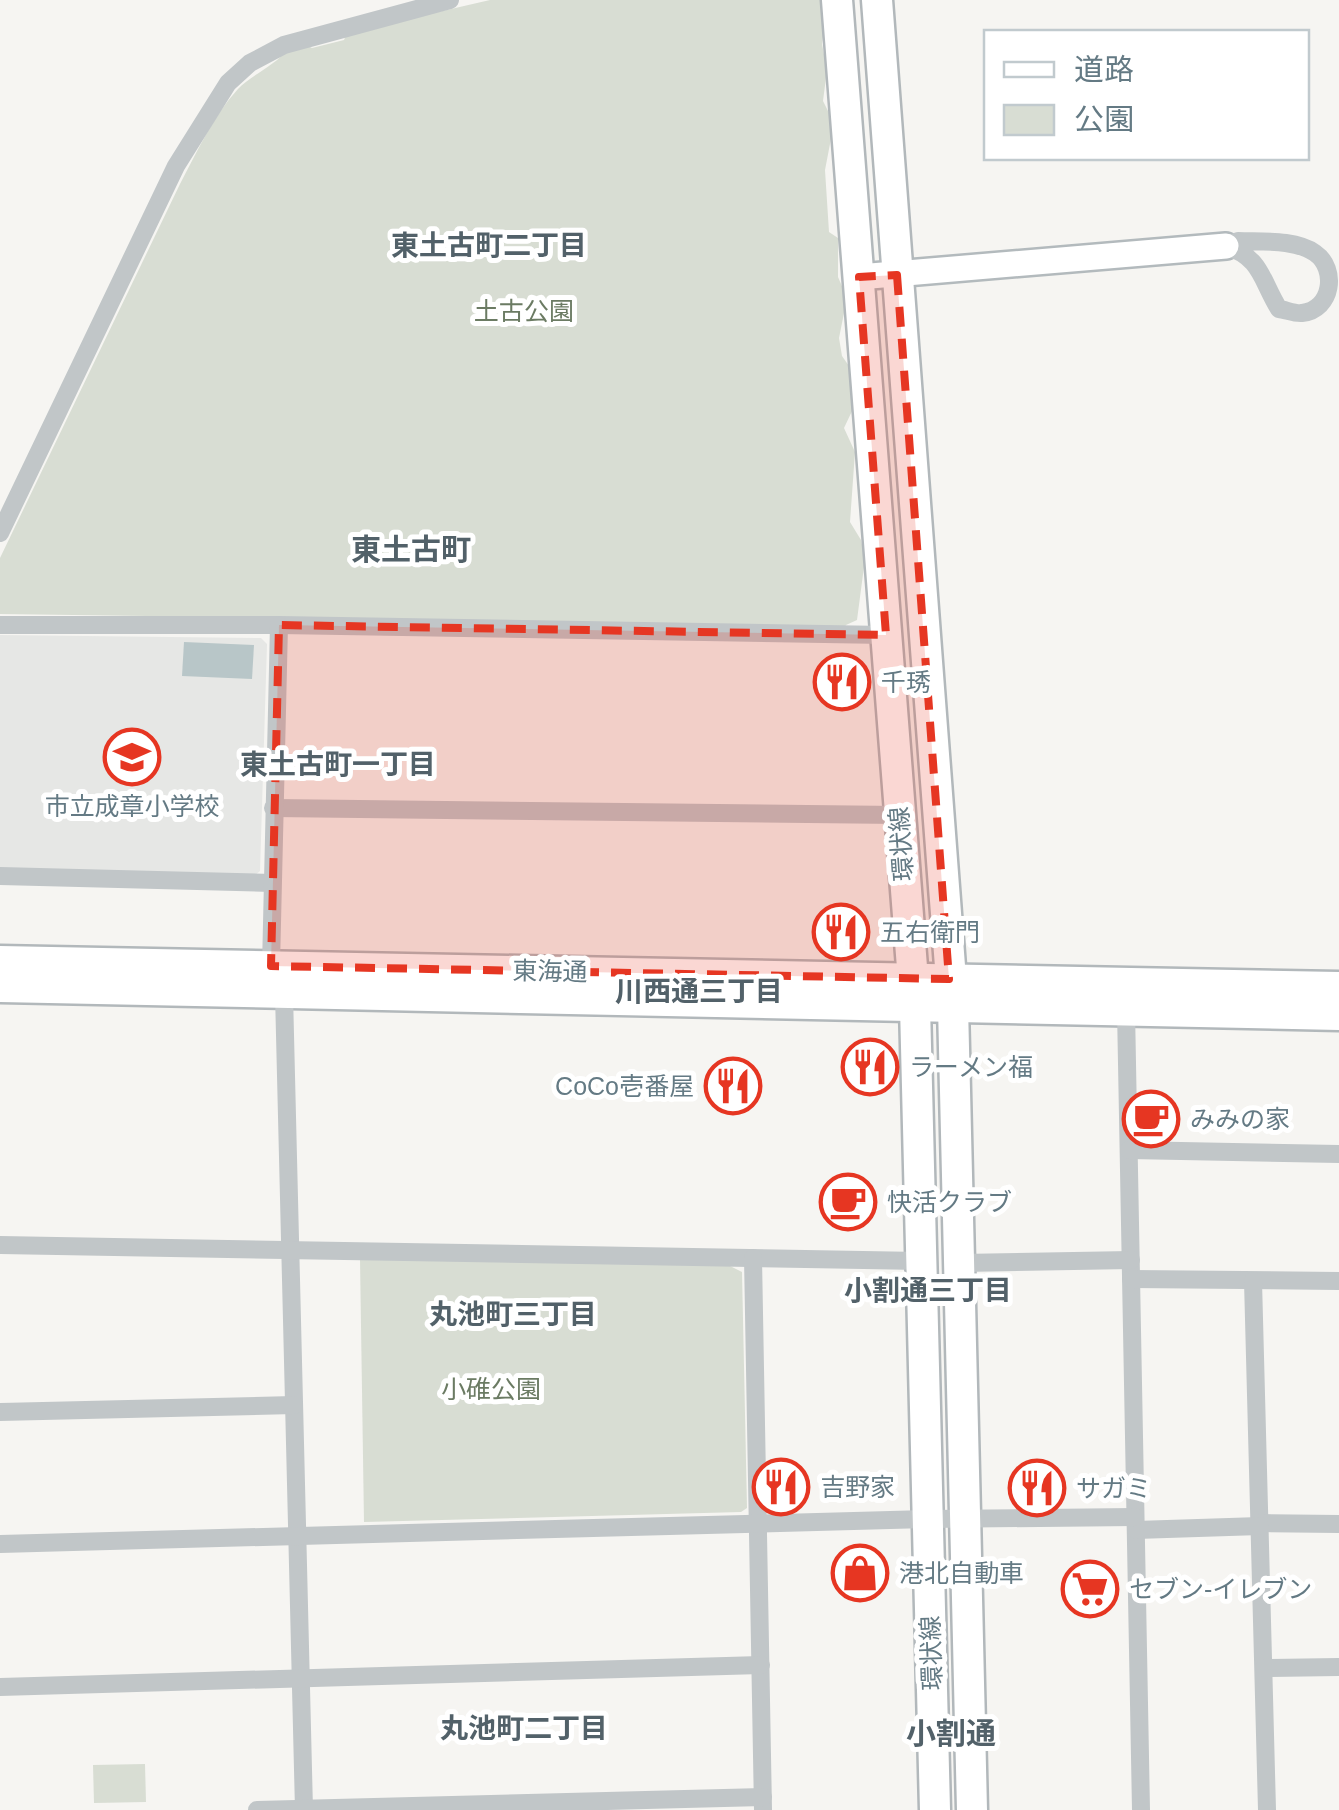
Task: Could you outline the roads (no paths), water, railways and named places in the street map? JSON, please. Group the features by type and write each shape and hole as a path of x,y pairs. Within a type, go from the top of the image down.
{"main road":[{"name":"環状線","path":"837,0 913,993 935,1810"},
{"name":"環状線","path":"878,0 951,993 972,1810"},
{"name":"東海通","path":"0,960 278,980 913,993 1339,987"},
{"path":"0,987 278,980"},
{"name":"東海通","path":"951,993 1126,1010 1339,1014"}],"street":[{"path":"0,533 176,166 228,83 250,63 284,45 450,0"},
{"path":"858,277 1226,246 1238,241 1280,242 1312,251 1326,262 1331,276 1326,296 1318,306 1303,313 1279,309 1258,267 1246,253 1226,246"},
{"path":"0,625 279,625 886,635"},
{"path":"279,625 272,883 290,1248 304,1809"},
{"path":"274,808 899,815"},
{"path":"0,876 272,883"},
{"path":"1126,1010 1141,1810"},
{"path":"1128,1150 1339,1154"},
{"path":"0,1245 921,1261"},
{"path":"258,1810 763,1804 753,1258"},
{"path":"960,1263 1131,1260"},
{"path":"1131,1279 1339,1281"},
{"path":"1253,1280 1268,1810"},
{"path":"0,1412 294,1405"},
{"path":"0,1544 927,1518 1339,1524"},
{"path":"0,1687 761,1665"},
{"path":"1264,1668 1339,1666"}],"place":[{"name":"千琇","path":"842,682"},
{"name":"市立成章小学校","path":"132,757"},
{"name":"五右衛門","path":"841,932"},
{"name":"ラーメン福","path":"870,1067"},
{"name":"CoCo壱番屋","path":"733,1086"},
{"name":"みみの家","path":"1151,1119"},
{"name":"快活クラブ","path":"848,1202"},
{"name":"吉野家","path":"781,1487"},
{"name":"サガミ","path":"1037,1488"},
{"name":"港北自動車","path":"860,1573"},
{"name":"セブン-イレブン","path":"1090,1589"}],"district":[{"name":"東土古町二丁目","path":"489,245"},
{"name":"東土古町","path":"411,550"},
{"name":"東土古町一丁目","path":"338,764"},
{"name":"川西通三丁目","path":"699,991"},
{"name":"小割通三丁目","path":"928,1290"},
{"name":"丸池町三丁目","path":"513,1314"},
{"name":"丸池町二丁目","path":"524,1728"},
{"name":"小割通","path":"951,1734"}],"park label":[{"name":"土古公園","path":"524,311"},
{"name":"小碓公園","path":"491,1389"}]}
